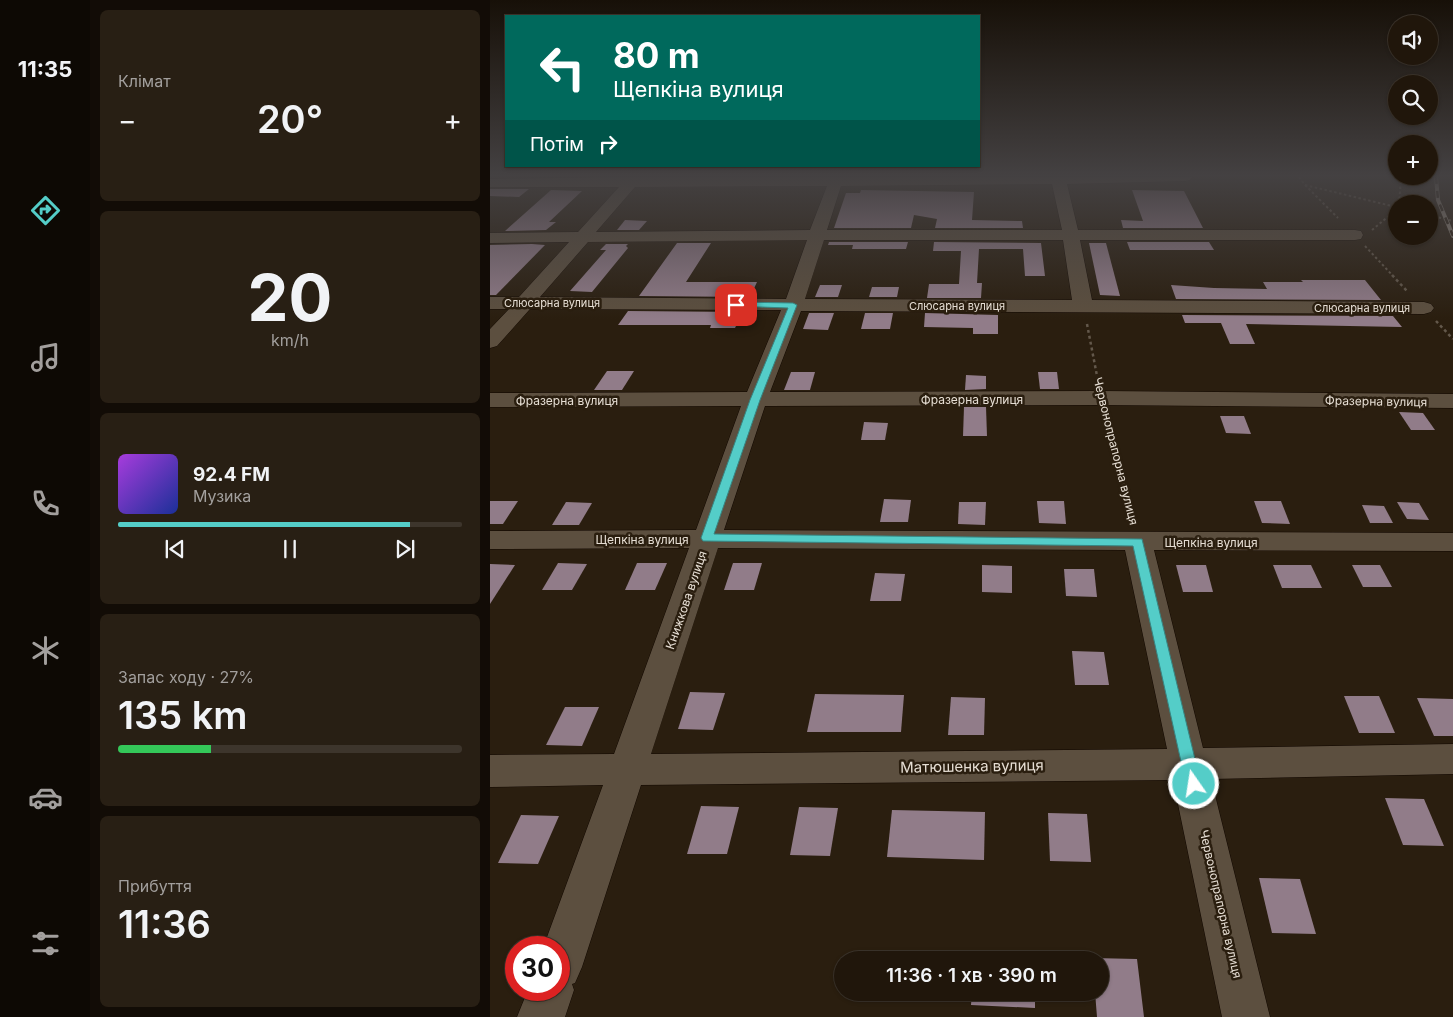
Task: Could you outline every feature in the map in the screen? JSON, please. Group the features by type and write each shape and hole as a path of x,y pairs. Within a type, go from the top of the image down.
{"street":[{"path":"490,342 594,224"},
{"name":"Книжкова вулиця","path":"570,936 755,400 793,305 819,224"},
{"path":"1069,224 1083,307"},
{"path":"490,238 816,234 1355,235"},
{"name":"Слюсарна вулиця","path":"490,303 1424,308"},
{"name":"Фразерна вулиця","path":"490,400 1101,398 1453,401"},
{"name":"Щепкіна вулиця","path":"490,540 707,538 1138,542 1453,542"},
{"name":"Червонопрапорна вулиця","path":"1138,542 1246,1017"},
{"name":"Матюшенка вулиця","path":"490,771 1189,764 1453,759"},
{"path":"541,1017 547,1001"}],"path":[{"path":"1344,224 1453,339"},
{"path":"1355,235 1376,229 1381,224"},
{"name":"Червонопрапорна вулиця","path":"1083,307 1101,398 1138,542"}],"building":[{"path":"512,224 553,224 546,230 505,231"},
{"path":"621,224 644,224 639,230 617,230"},
{"path":"835,224 912,224 911,228 834,228"},
{"path":"936,224 1022,224 1023,228 935,228"},
{"path":"1122,224 1201,224 1203,228 1123,228"},
{"path":"829,242 908,242 906,249 852,249 853,245 828,245"},
{"path":"934,242 1041,243 1045,276 1025,276 1023,249 979,249 977,283 982,283 981,298 927,298 929,284 959,284 961,251 933,251"},
{"path":"1127,242 1209,242 1214,250 1130,250"},
{"path":"677,243 711,243 686,282 757,282 750,297 639,296"},
{"path":"1089,243 1106,243 1120,296 1100,295"},
{"path":"606,244 628,244 626,246 628,248 592,292 570,291 606,250 600,250"},
{"path":"490,245 545,245 496,295 490,295"},
{"path":"1301,280 1365,280 1381,300 1176,299 1171,285 1267,289 1263,282 1303,282"},
{"path":"820,285 842,285 838,297 815,297"},
{"path":"872,287 899,287 897,297 869,297"},
{"path":"628,311 743,312 735,328 710,328 711,325 618,325"},
{"path":"809,313 834,313 828,330 803,329"},
{"path":"865,313 893,313 890,329 861,329"},
{"path":"925,313 998,315 998,334 973,334 973,328 924,327"},
{"path":"1182,315 1393,316 1402,327 1246,324 1255,344 1230,344 1221,323 1185,323"},
{"path":"607,371 634,371 622,390 594,390"},
{"path":"791,372 815,372 810,390 784,390"},
{"path":"1038,372 1057,372 1059,389 1040,389"},
{"path":"966,375 986,376 986,389 965,390"},
{"path":"964,407 986,407 987,436 963,436"},
{"path":"1399,412 1423,413 1435,430 1411,430"},
{"path":"1220,416 1244,416 1251,434 1226,433"},
{"path":"864,422 888,423 885,440 861,440"},
{"path":"884,499 911,500 908,522 880,522"},
{"path":"490,501 518,501 503,524 490,524"},
{"path":"1037,501 1064,501 1066,524 1039,523"},
{"path":"1254,501 1281,501 1290,524 1262,523"},
{"path":"566,502 592,503 579,525 552,525"},
{"path":"959,502 986,502 985,525 958,524"},
{"path":"1397,502 1419,503 1429,520 1407,519"},
{"path":"1362,505 1384,506 1393,523 1370,523"},
{"path":"558,563 587,564 572,590 542,590"},
{"path":"637,563 667,563 655,590 625,590"},
{"path":"733,563 762,563 754,590 724,590"},
{"path":"490,564 515,565 490,604"},
{"path":"982,565 1012,566 1012,593 982,592"},
{"path":"1176,565 1206,565 1213,592 1183,592"},
{"path":"1273,565 1311,565 1322,588 1282,588"},
{"path":"1352,565 1380,565 1392,587 1363,587"},
{"path":"1064,569 1094,569 1097,597 1066,596"},
{"path":"875,573 905,574 901,601 870,601"},
{"path":"1072,651 1104,652 1109,685 1075,685"},
{"path":"690,692 725,693 713,730 678,729"},
{"path":"815,694 904,695 901,732 807,732"},
{"path":"1344,696 1379,696 1395,733 1359,733"},
{"path":"951,697 985,698 984,735 948,735"},
{"path":"1417,698 1453,699 1453,736 1434,736"},
{"path":"565,707 599,707 582,746 546,745"},
{"path":"1385,798 1424,799 1444,846 1403,845"},
{"path":"701,806 739,807 727,854 687,854"},
{"path":"799,807 838,808 830,856 790,855"},
{"path":"892,810 985,812 984,860 887,857"},
{"path":"1048,813 1087,814 1091,862 1050,861"},
{"path":"521,815 559,816 538,864 498,863"},
{"path":"1259,878 1300,879 1316,934 1272,933"},
{"path":"1109,958 1137,959 1144,1017 1097,1017 1096,1001 1109,1001"},
{"path":"971,1001 1035,1001 1035,1008 971,1005"}],"railway":[{"path":"1448,224 1453,236"}],"route":[{"path":"736,305 793,305 755,400 707,538 1138,542 1194,784"}]}
